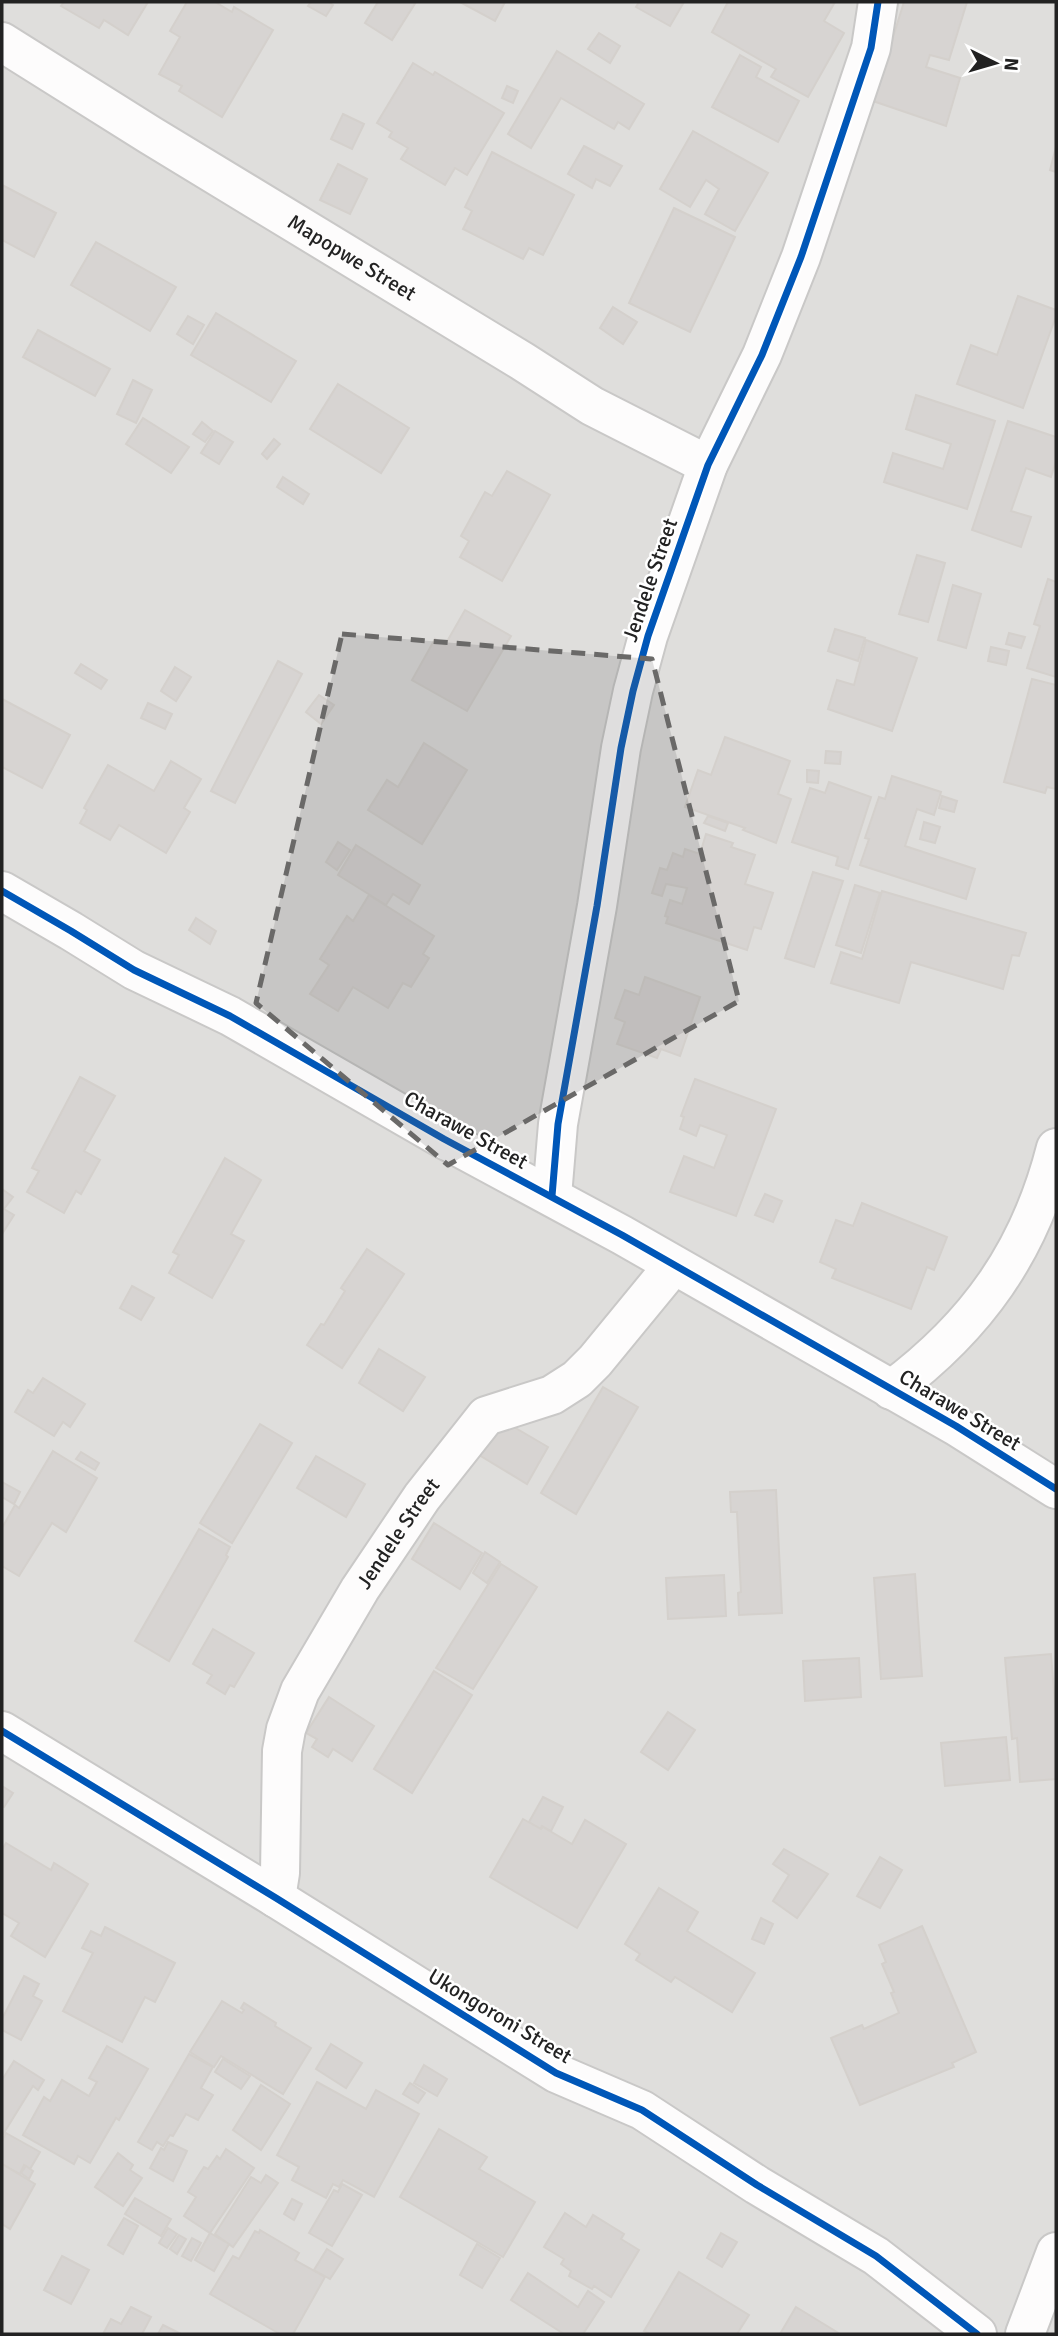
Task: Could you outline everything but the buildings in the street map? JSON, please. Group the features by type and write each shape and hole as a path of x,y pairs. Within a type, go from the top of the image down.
{"street":[{"name":"Jendele Street","path":"552,1196 558,1124 633,691 648,636 708,465 762,355 801,257 872,48 878,2"},
{"name":"Mapopwe Street","path":"2,42 592,406 708,465"},
{"name":"Charawe Street","path":"2,891 134,970 230,1016 423,1127 552,1196 956,1426 1056,1489"},
{"path":"891,1390 965,1326 1044,1218 1056,1148"},
{"name":"Jendele Street","path":"276,1898 280,1873 282,1751 286,1729 300,1691 360,1589 422,1497 486,1416 552,1395 577,1379 595,1362 673,1266"},
{"name":"Ukongoroni Street","path":"2,1731 556,2073 642,2110 757,2185 876,2256 977,2334"},
{"path":"1025,2334 1056,2252"}],"highlighted area":[{"path":"342,634 652,659 739,1001 448,1165 256,1003"}],"shaded area":[{"path":"2,2 1056,2 1056,2334 2,2334"}],"cycle path":[{"path":"552,1196 558,1124 597,906 621,748 648,636 708,465 762,355 801,257 871,48 878,2"},
{"path":"2,891 134,970 230,1016 444,1139 622,1235 956,1426 1056,1489"},
{"path":"2,1731 556,2073 642,2110 757,2185 876,2256 977,2334"}]}
